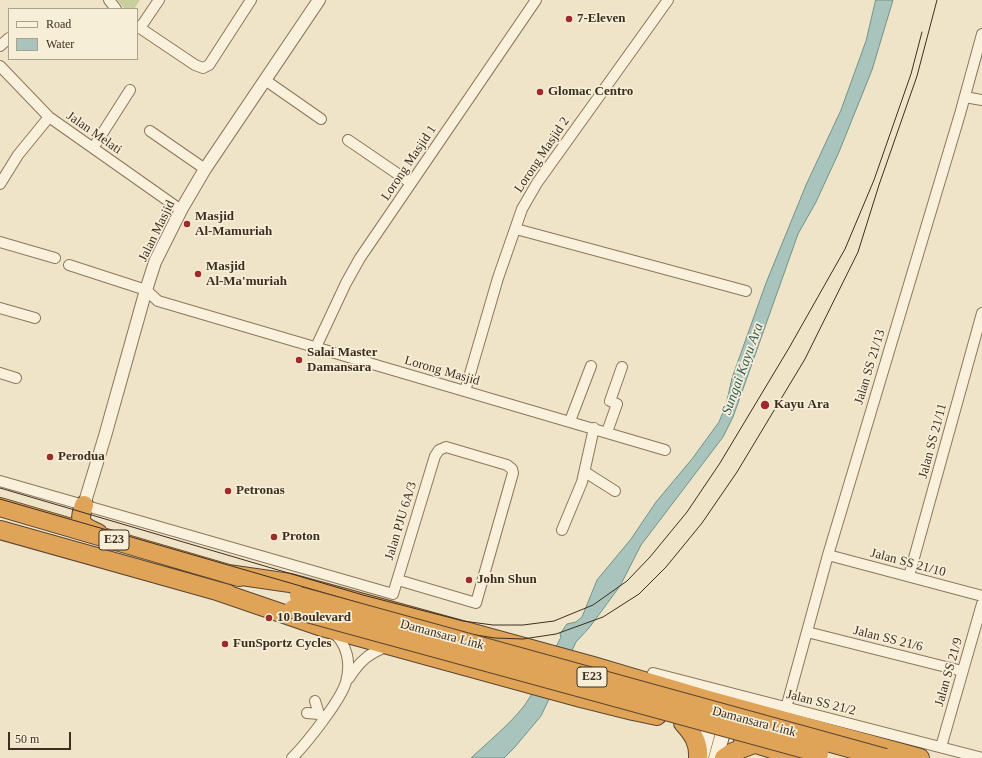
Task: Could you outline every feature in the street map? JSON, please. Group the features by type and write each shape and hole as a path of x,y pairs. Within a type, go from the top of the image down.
{"highway":[{"path":"84,505 81,514 85,527 118,542"},
{"name":"Damansara Link","path":"0,507 228,574 296,602 839,758"},
{"name":"Damansara Link","path":"0,530 217,591 296,602 885,758"},
{"path":"228,574 290,583 920,758"},
{"path":"217,591 320,626 581,698 660,716 800,758"},
{"path":"660,716 672,714 680,706 679,695 674,690"},
{"path":"683,723 697,741 698,758"},
{"path":"800,758 784,745 783,735 790,727 806,726"},
{"path":"724,758 733,752 754,744"}],"main road":[{"path":"716,758 716,732 723,704"},
{"path":"701,758 716,732"}],"street":[{"path":"108,0 115,8"},
{"path":"159,0 139,27 195,65 202,68 209,65 251,0"},
{"name":"Jalan Masjid","path":"84,505 155,262 181,210 205,169 319,0"},
{"name":"Lorong Masjid 1","path":"316,347 346,283 360,258 536,0"},
{"name":"Lorong Masjid 2","path":"465,391 498,278 522,209 537,182 668,0"},
{"name":"Jalan SS 21/13","path":"786,708 828,555 965,97 982,34"},
{"path":"0,46 8,39"},
{"name":"Jalan Melati","path":"0,66 49,117 181,210"},
{"path":"265,80 321,119"},
{"path":"93,148 130,90"},
{"path":"965,97 982,100"},
{"path":"0,184 18,155 49,117"},
{"path":"150,131 205,169"},
{"path":"348,140 412,183"},
{"path":"516,229 746,291"},
{"path":"0,242 55,258"},
{"name":"Lorong Masjid","path":"69,264 146,290 158,301 665,450"},
{"path":"0,308 35,318"},
{"name":"Jalan SS 21/11","path":"910,576 980,330 982,313"},
{"path":"570,421 591,366"},
{"path":"607,432 617,404 610,401 622,367"},
{"path":"0,373 16,378"},
{"path":"562,530 582,482 594,428"},
{"name":"Jalan PJU 6A/3","path":"84,505 393,594 434,456 439,450 446,447 507,465 512,469 513,473 476,602 398,580"},
{"path":"585,472 615,491"},
{"path":"3,482 84,505"},
{"name":"Jalan SS 21/10","path":"828,555 982,596"},
{"name":"Jalan SS 21/9","path":"941,747 982,604"},
{"path":"320,626 333,632 338,637 347,654 349,664 347,681"},
{"name":"Jalan SS 21/6","path":"807,632 962,671"},
{"path":"292,758 299,751 322,716 344,688 358,664 380,649 390,645"},
{"name":"Jalan SS 21/2","path":"653,673 982,758"},
{"path":"315,701 322,716"},
{"path":"307,713 322,716"}],"green space":[{"path":"117,0 140,0 135,8 124,8"}],"water":[{"name":"Sungai Kayu Ara","path":"876,0 893,0 872,70 839,152 816,202 798,234 733,417 723,437 641,545 620,586 589,628 576,642 541,716 504,758 471,758 524,706 544,672 561,637 560,634 567,624 576,622 582,617 597,580 631,539 656,502 692,459 719,422 726,405 732,378 766,283 806,185 841,110 866,41"}],"tram line":[{"path":"0,499 463,633 495,638 523,639 556,634 603,617 639,594 666,567 702,523 737,472 805,359 858,252 879,185 917,76 937,0"},
{"path":"0,488 363,595 463,621 493,625 523,625 554,621 593,605 627,581 650,557 687,512 720,463 789,348 845,249 874,180 911,74 922,32"}],"place":[{"name":"7-Eleven","path":"569,19"},
{"name":"Glomac Centro","path":"540,92"},
{"name":"Masjid Al-Mamuriah","path":"187,224"},
{"name":"Masjid Al-Ma'muriah","path":"198,274"},
{"name":"Salai Master Damansara","path":"299,360"},
{"name":"Kayu Ara","path":"765,405"},
{"name":"Perodua","path":"50,457"},
{"name":"Petronas","path":"228,491"},
{"name":"Proton","path":"274,537"},
{"name":"John Shun","path":"469,580"},
{"name":"10 Boulevard","path":"269,618"},
{"name":"FunSportz Cycles","path":"225,644"}]}
